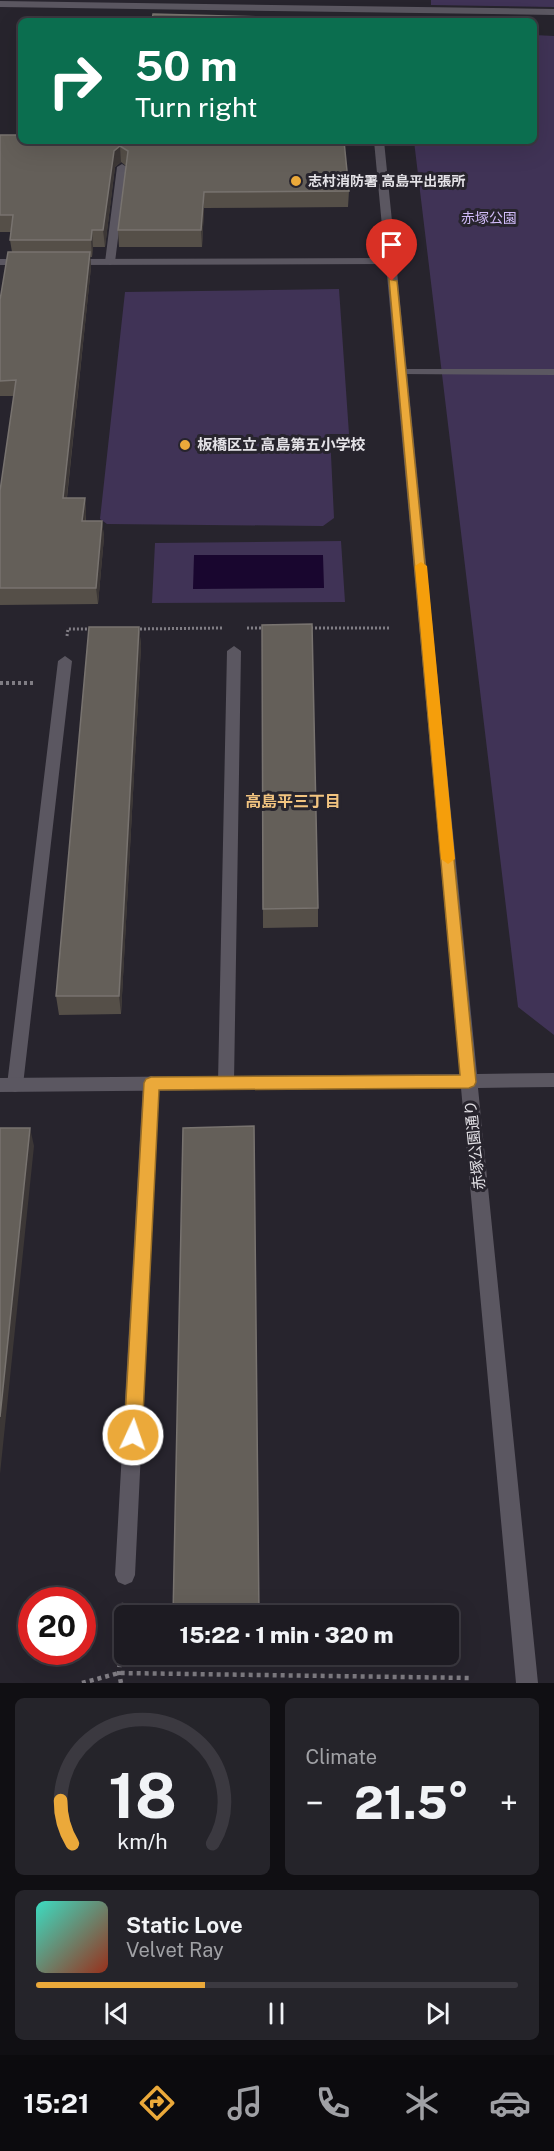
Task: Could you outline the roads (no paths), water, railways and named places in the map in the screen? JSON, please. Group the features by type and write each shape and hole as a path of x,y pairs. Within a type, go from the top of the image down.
{"street":[{"path":"0,4 367,5 554,12"},
{"name":"赤塚公園通り","path":"380,144 526,1683"},
{"path":"110,262 122,167"},
{"path":"0,262 390,261"},
{"path":"403,372 554,372"},
{"path":"226,1082 234,651"},
{"path":"65,661 7,1085 554,1080"},
{"path":"125,1575 151,1083"}],"place":[{"name":"志村消防署 高島平出張所","path":"296,181"},
{"name":"板橋区立 高島第五小学校","path":"185,445"}],"district":[{"name":"高島平三丁目","path":"293,801"}],"park label":[{"name":"赤塚公園","path":"489,218"}]}
